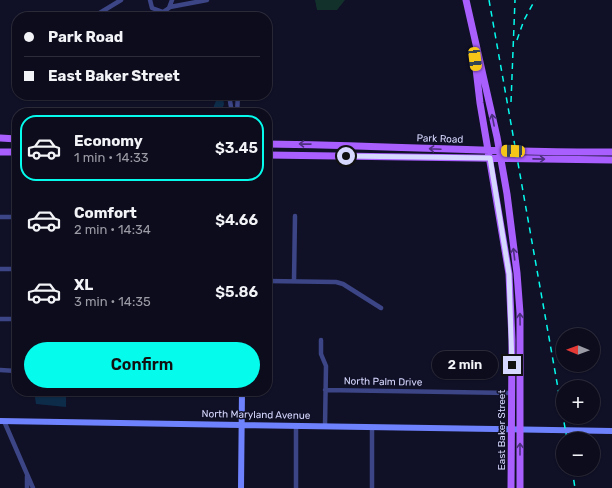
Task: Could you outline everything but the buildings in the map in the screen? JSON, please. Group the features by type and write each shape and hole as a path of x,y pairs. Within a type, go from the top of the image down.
{"main road":[{"path":"466,0 473,36 489,98 496,156"},
{"path":"473,36 480,103 488,151 496,156"},
{"path":"0,138 12,139"},
{"name":"Park Road","path":"272,144 360,145 488,151 496,156 612,152"},
{"path":"0,152 12,152"},
{"name":"Park Road","path":"272,155 496,156 612,160"},
{"name":"East Baker Street","path":"496,156 517,273 520,313 520,488"},
{"name":"East Baker Street","path":"496,156 509,274 511,314 511,488"}],"street":[{"path":"101,12 121,0"},
{"path":"150,0 152,8 158,11 166,11 170,7 172,0"},
{"path":"170,7 207,0"},
{"path":"294,281 295,216"},
{"path":"0,217 12,217"},
{"path":"0,269 12,269"},
{"path":"272,281 336,282 343,284 381,308"},
{"path":"0,319 12,319"},
{"path":"321,340 321,354 326,366 325,426"},
{"path":"0,370 12,370"},
{"name":"North Palm Drive","path":"325,390 512,393"},
{"path":"241,488 242,396"},
{"path":"2,421 27,472 33,488"},
{"name":"North Maryland Avenue","path":"2,421 612,431"},
{"path":"296,426 296,488"},
{"path":"372,428 372,488"},
{"path":"26,488 27,472"}],"green space":[{"path":"315,0 345,0 337,10 317,10"}],"water":[{"path":"216,100 223,100 223,108 213,108"},
{"path":"35,396 66,396 66,407 36,404"}],"railway":[{"path":"489,0 566,432"},
{"path":"511,102 515,0"},
{"path":"517,40 524,20 535,0"},
{"path":"573,476 575,488"}],"route":[{"path":"346,156 490,158 509,274 512,365"}]}
